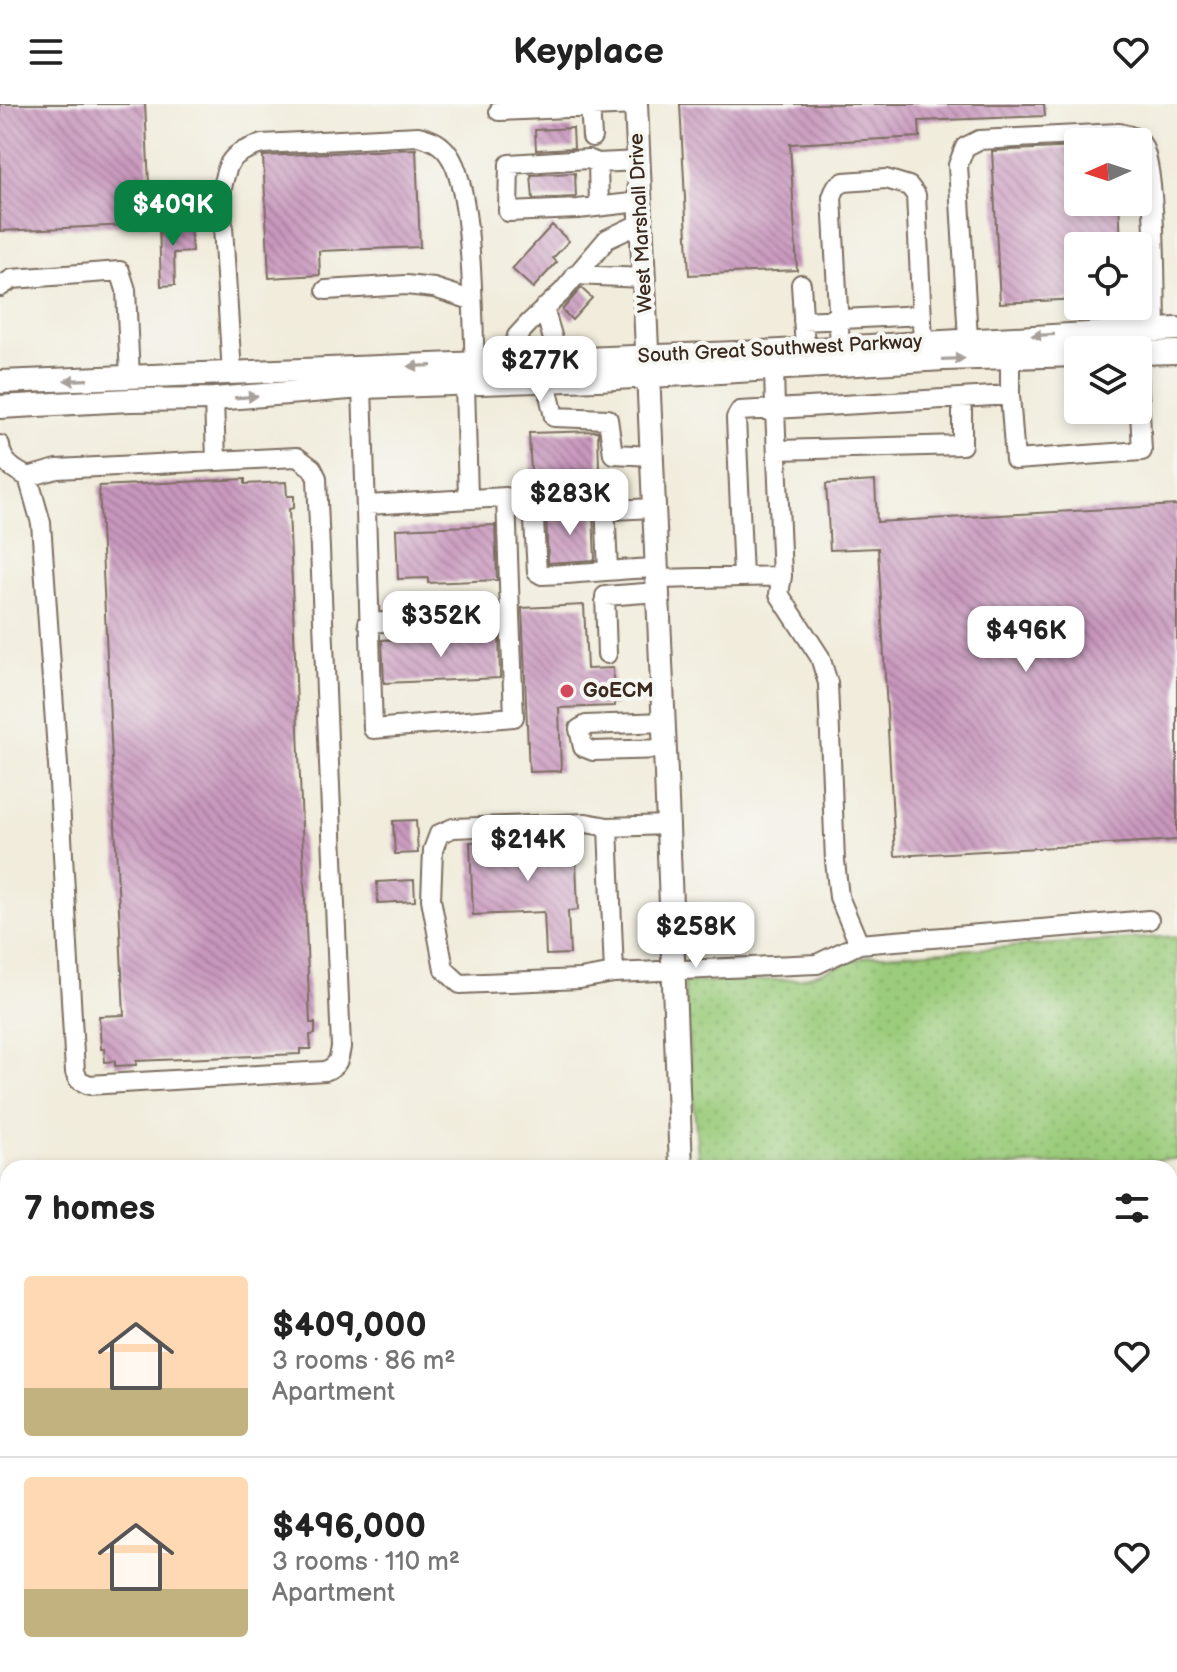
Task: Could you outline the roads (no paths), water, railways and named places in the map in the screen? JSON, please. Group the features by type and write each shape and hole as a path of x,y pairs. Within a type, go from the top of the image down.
{"main road":[{"name":"West Marshall Drive","path":"636,104 681,1160"},
{"name":"South Great Southwest Parkway","path":"470,374 515,362 559,360 648,367 774,369 1167,329"},
{"name":"South Great Southwest Parkway","path":"0,407 232,374 361,378 470,374 546,381 805,349 968,339 1064,353"},
{"path":"1152,353 1177,352"},
{"name":"South Great Southwest Parkway","path":"0,382 130,389 214,399 361,378"}],"lane":[{"path":"499,111 636,104"},
{"path":"590,106 592,137"},
{"path":"968,339 958,165 960,155 972,142 995,139 1119,133 1131,135 1140,141 1151,167 1167,329"},
{"path":"232,374 221,194 232,159 239,151 262,144 418,136 433,139 449,154 461,180 466,218 471,300 468,498"},
{"path":"638,161 598,163 588,159 509,164 508,212 599,206 640,212"},
{"path":"598,163 599,206"},
{"path":"840,347 832,197 836,187 844,182 886,179 900,181 916,195 923,342"},
{"path":"515,362 517,336 607,239 640,212"},
{"path":"0,287 12,279 120,271 126,290 130,389"},
{"path":"575,275 644,278"},
{"path":"801,284 805,349"},
{"path":"326,290 406,285 434,288 471,300"},
{"path":"544,308 559,360"},
{"path":"803,321 922,315"},
{"path":"1010,347 1015,460 1142,451 1141,424"},
{"path":"774,369 782,576 779,594 820,657 828,683 839,897 859,944"},
{"path":"361,378 373,729 514,717 506,497 367,505"},
{"path":"546,381 554,417 608,419 613,454 652,456"},
{"path":"743,577 736,418 740,411 1010,395"},
{"path":"214,399 216,461"},
{"path":"777,450 962,445 962,399"},
{"path":"0,445 0,453 13,470 28,477 57,469 297,457 312,468 317,478 341,1047 339,1061 325,1071 89,1085 79,1080 75,1072 41,523 28,477"},
{"path":"654,508 613,510 600,500 533,504 537,572 542,575 608,570 657,580 782,576"},
{"path":"605,504 608,570"},
{"path":"607,654 605,596 657,580"},
{"path":"368,623 510,614"},
{"path":"664,722 586,725 579,729 583,747 593,751 665,749"},
{"path":"668,825 608,827 586,823 453,828 439,834 433,850 431,899 444,969 460,984 817,964 859,944 1149,920"},
{"path":"608,827 614,973"}],"place":[{"name":"GoECM","path":"567,691"}]}
